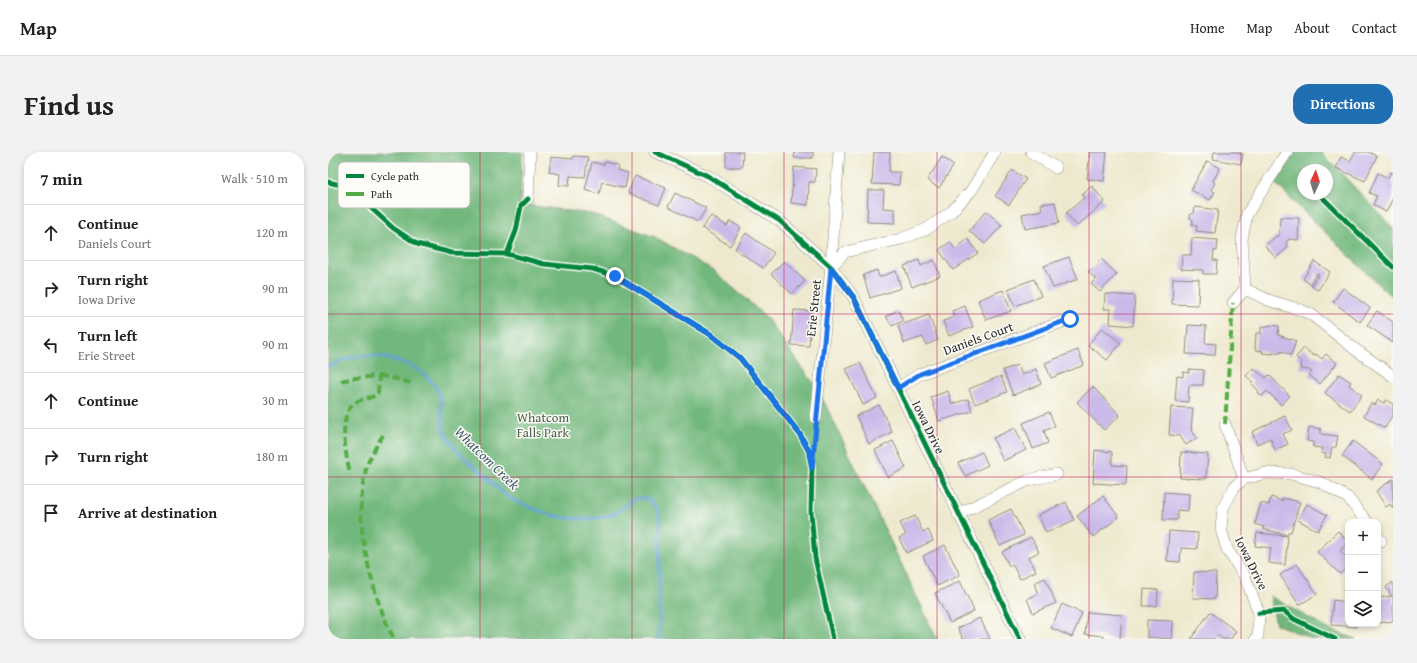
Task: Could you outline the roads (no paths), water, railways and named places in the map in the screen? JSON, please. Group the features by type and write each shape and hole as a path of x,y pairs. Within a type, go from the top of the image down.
{"street":[{"path":"528,199 530,152"},
{"name":"Iowa Drive","path":"655,152 682,158 780,221 831,268 854,298 1020,639"},
{"name":"Erie Street","path":"816,418 831,268 839,152"},
{"path":"831,268 845,252 901,239 927,229 952,211 971,191 995,152"},
{"path":"1031,152 1056,168"},
{"path":"1233,303 1245,289 1242,239 1247,214 1287,152"},
{"path":"1245,289 1268,300 1312,315 1356,350 1393,376"},
{"name":"Daniels Court","path":"898,388 920,374 1070,319"},
{"path":"1225,424 1244,479 1266,473 1291,474 1320,482 1348,498 1365,519"},
{"path":"958,514 1029,480 1057,474"},
{"name":"Iowa Drive","path":"1244,479 1235,486 1223,508 1221,529 1227,549 1245,577 1259,613 1258,635 1256,639"}],"waterway":[{"name":"Whatcom Creek","path":"328,367 347,359 365,356 380,357 396,361 410,365 418,370 425,375 438,392 441,402 443,428 454,446 465,458 504,493 512,499 534,509 556,516 591,519 614,514 621,510 629,502 639,498 644,498 654,504 660,520 659,639"}],"park label":[{"name":"Whatcom Falls Park","path":"543,424"}]}
